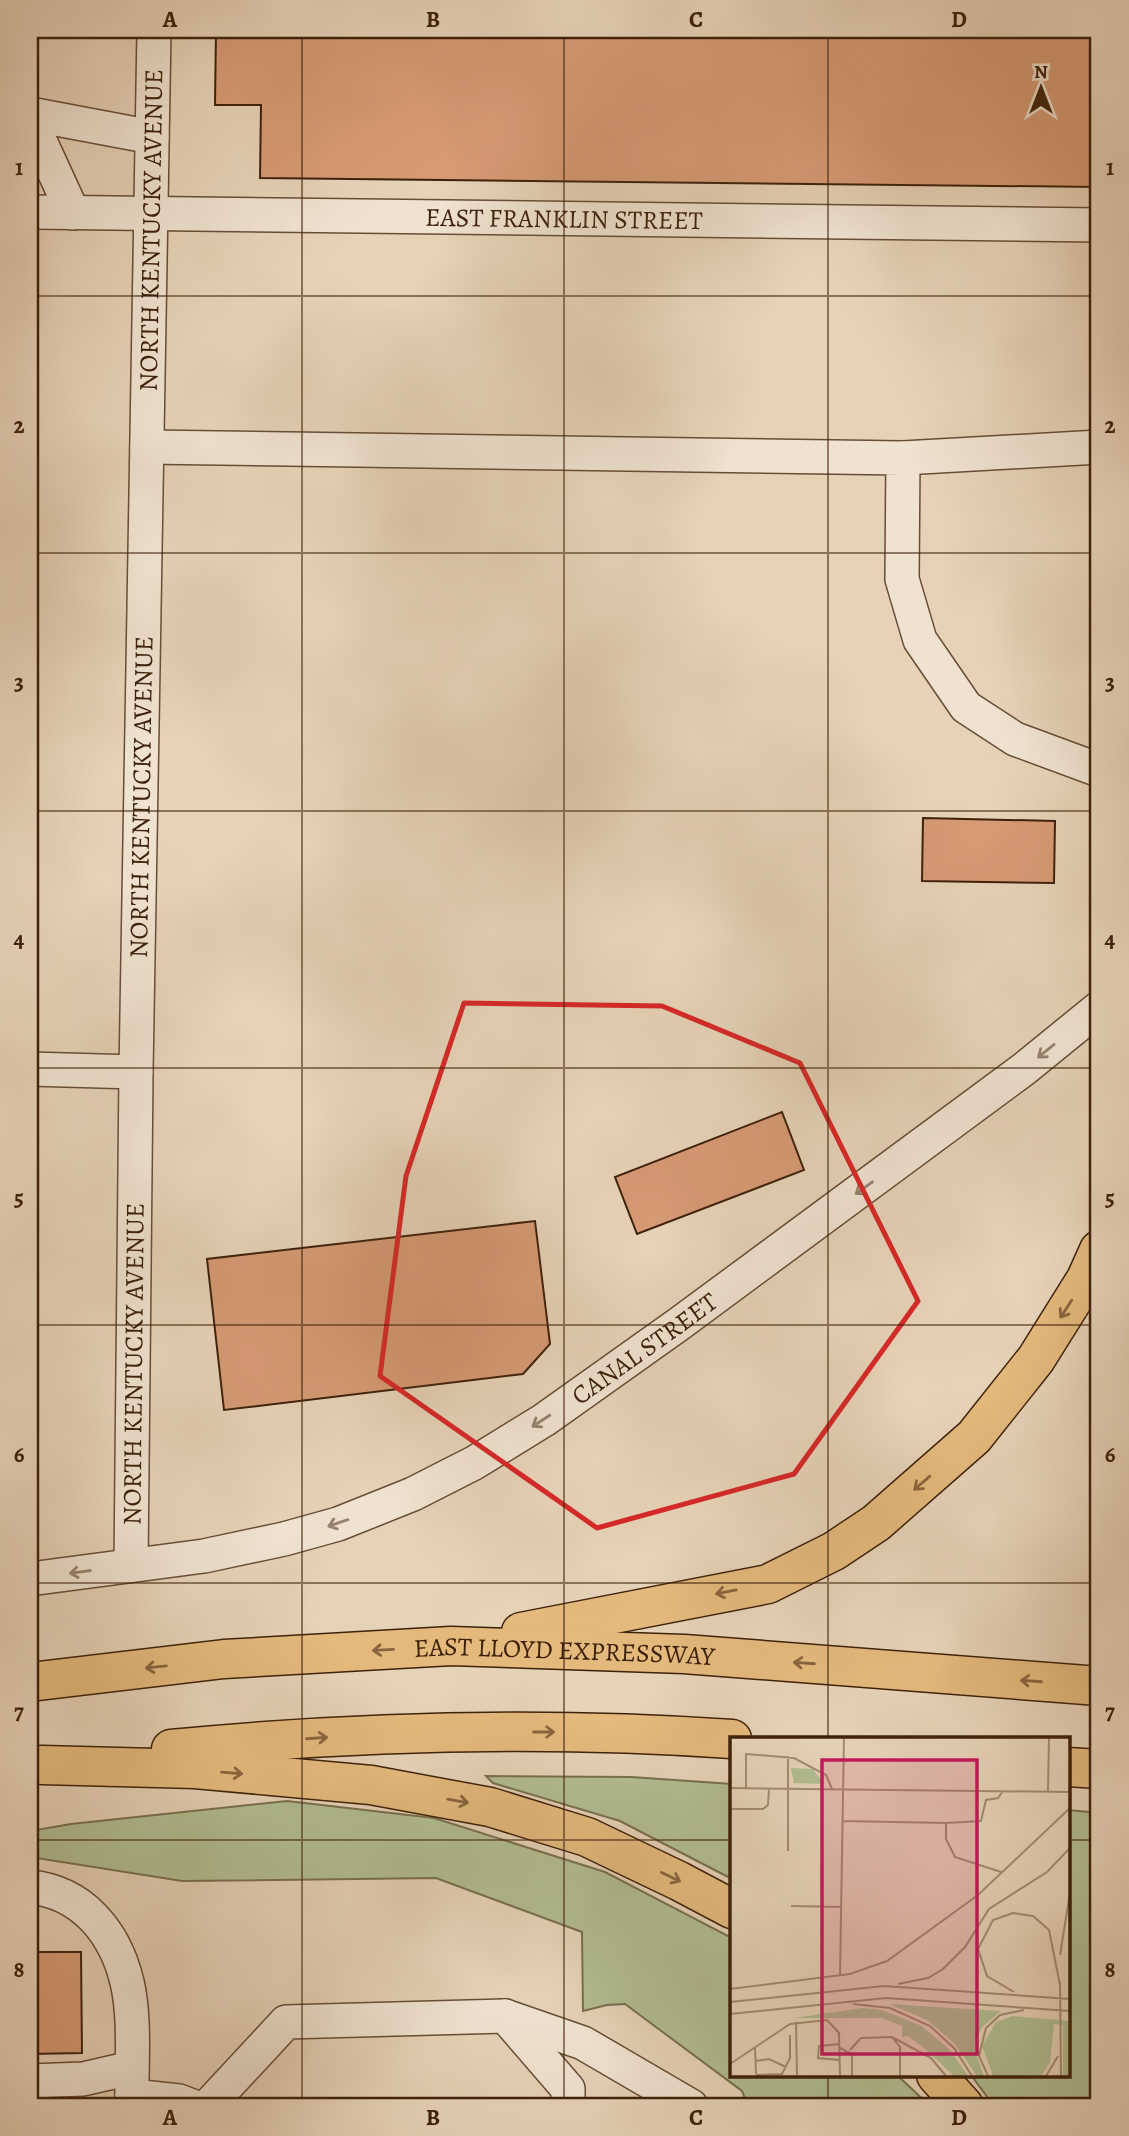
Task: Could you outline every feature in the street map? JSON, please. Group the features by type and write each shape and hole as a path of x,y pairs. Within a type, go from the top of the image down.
{"highway":[{"path":"452,1646 768,1584 834,1551 876,1523 974,1437 1036,1359 1086,1279 1099,1250"},
{"name":"EAST LLOYD EXPRESSWAY","path":"30,1682 224,1659 452,1646 684,1654 1099,1686"},
{"path":"36,1765 229,1744 467,1731 659,1734 730,1739"},
{"path":"36,1765 195,1769 371,1785 490,1807 587,1837 730,1908"},
{"path":"1070,1767 1099,1769"},
{"path":"937,2076 964,2106"}],"street":[{"name":"NORTH KENTUCKY AVENUE","path":"131,1565 136,1072 154,30"},
{"path":"30,117 152,137"},
{"path":"30,117 73,213"},
{"name":"EAST FRANKLIN STREET","path":"30,212 1099,225"},
{"path":"147,447 903,458 1099,447"},
{"path":"903,458 902,579 920,640 966,707 1016,739 1099,770"},
{"name":"CANAL STREET","path":"30,1578 204,1556 284,1539 338,1524 413,1494 474,1463 544,1420 679,1324 1024,1069 1099,1009"},
{"path":"30,1069 136,1072"},
{"path":"30,1888 73,1900 88,1911 104,1930 118,1957 127,1982 131,2014 132,2090"},
{"path":"208,2106 286,2022 505,2016 583,2043 691,2106"},
{"path":"505,2016 568,2088 568,2106"},
{"path":"30,2081 83,2079 192,2106"}],"highlighted area":[{"path":"464,1003 662,1006 800,1063 918,1301 794,1474 597,1528 380,1376 406,1176"}],"green space":[{"path":"486,1776 631,1777 730,1784 730,1878 620,1821 493,1783"},
{"path":"287,1801 434,1818 605,1872 730,1937 730,2076 898,2076 930,2106 748,2106 742,2091 625,2004 583,2011 582,1932 436,1878 182,1881 30,1857 30,1831 71,1824"},
{"path":"1070,1810 1099,1813 1099,2106 994,2106 972,2076 1070,2076"}],"building":[{"path":"216,30 1099,30 1099,187 260,178 261,105 215,105"},
{"path":"923,818 1055,821 1054,883 922,881"},
{"path":"782,1112 804,1170 637,1234 615,1177"},
{"path":"535,1221 550,1344 523,1374 224,1410 207,1259"},
{"path":"30,1952 81,1952 82,2053 30,2054"}]}
